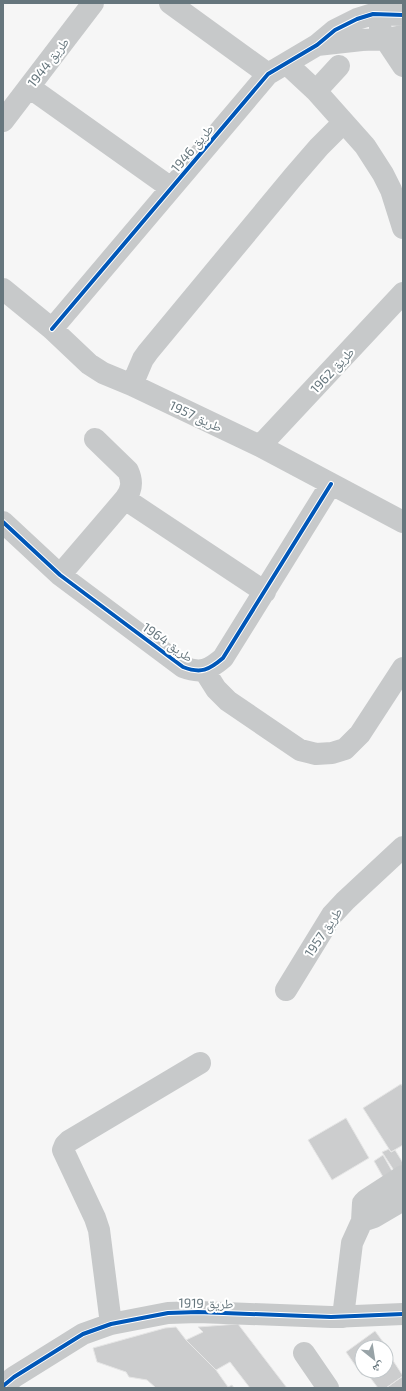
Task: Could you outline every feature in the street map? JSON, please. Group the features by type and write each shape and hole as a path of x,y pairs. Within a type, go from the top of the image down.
{"street":[{"name":"طريق 1944","path":"3,121 93,3"},
{"path":"170,3 316,91 343,124 365,146 383,174 391,190 403,228"},
{"name":"طريق 1946","path":"52,329 171,188 278,69 317,45 335,30 357,19 374,8"},
{"path":"374,8 403,15"},
{"path":"374,8 394,38 403,66"},
{"name":"طريق 1946","path":"317,45 394,38"},
{"path":"316,91 339,66"},
{"name":"طريق 1946","path":"29,87 171,188"},
{"path":"132,385 143,359 148,352 293,177 319,147 343,124"},
{"name":"طريق 1957","path":"3,289 52,329 96,369 260,446 403,522"},
{"name":"طريق 1962","path":"260,446 403,293"},
{"path":"60,575 125,499 131,489 131,477 128,471 95,439"},
{"name":"طريق 1964","path":"3,522 60,575 183,667 193,671 204,670 223,658 331,484"},
{"path":"125,499 265,592"},
{"name":"طريق 1964","path":"204,670 216,689 228,701 300,750 316,754 332,753 345,749 360,734 403,668"},
{"name":"طريق 1957","path":"286,990 332,915 403,847"},
{"path":"111,1324 99,1230 95,1218 63,1150 69,1141 200,1063"},
{"path":"343,1317 352,1242 362,1221 363,1204 366,1200 403,1176"},
{"path":"362,1221 374,1218 403,1200"},
{"name":"طريق 1919","path":"3,1386 14,1377 83,1334 111,1324 168,1313 198,1312 343,1317 403,1314"},
{"path":"304,1353 328,1388"}],"building":[{"path":"401,1084 403,1087 403,1145 391,1152 363,1108"},
{"path":"346,1118 369,1158 332,1180 308,1140"},
{"path":"389,1149 391,1152 395,1150 403,1163 403,1167 395,1172 382,1152"},
{"path":"383,1155 392,1171 383,1177 374,1161"},
{"path":"238,1324 287,1388 250,1388 230,1362 216,1370 186,1340 203,1332 198,1327"},
{"path":"176,1327 186,1340 216,1370 228,1387 232,1385 234,1388 156,1388 147,1380 129,1377 126,1372 97,1362 93,1348 165,1328"},
{"path":"375,1331 381,1339 364,1339"},
{"path":"354,1346 354,1364 346,1352"},
{"path":"394,1362 403,1376 386,1388 378,1388 371,1379 394,1379"},
{"path":"403,1376 403,1388 386,1388"}],"cycle path":[{"path":"52,329 268,74 317,45 335,30 357,19 373,14 403,15"},
{"path":"3,522 60,575 183,667 195,670 204,670 223,658 331,484"},
{"path":"3,1386 14,1377 83,1334 111,1324 168,1313 198,1312 331,1317 403,1314"}]}
